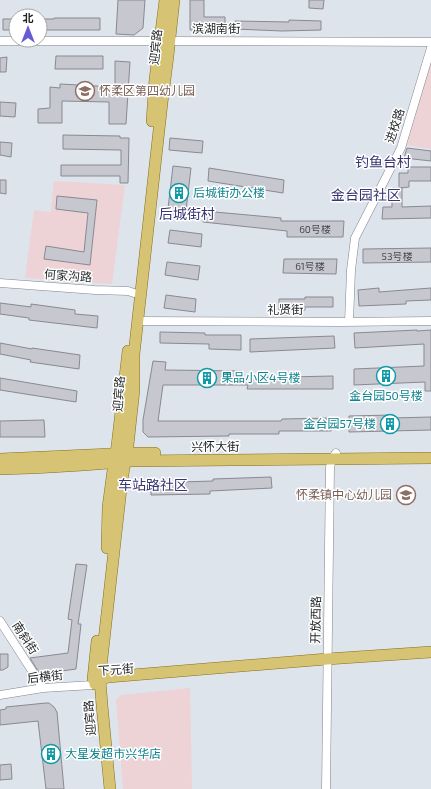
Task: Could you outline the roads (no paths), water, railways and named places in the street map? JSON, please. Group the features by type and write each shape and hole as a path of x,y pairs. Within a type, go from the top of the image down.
{"main road":[{"name":"迎宾路","path":"120,458 128,445 134,390 134,354 162,103 165,0"},
{"name":"迎宾路","path":"103,789 98,684 122,480 120,458 134,293 150,149 155,79 174,0"},
{"name":"兴怀大街","path":"0,459 120,458 132,461 431,452"},
{"name":"兴怀大街","path":"334,456 431,458"},
{"name":"兴怀大街","path":"0,469 120,458"},
{"name":"下元街","path":"98,684 122,683 431,652"},
{"name":"下元街","path":"327,663 431,659"},
{"name":"迎宾路","path":"98,684 110,789"}],"street":[{"name":"滨湖南街","path":"0,41 431,42"},
{"name":"进校路","path":"349,322 351,270 356,238 401,148 431,48"},
{"name":"何家沟路","path":"0,283 128,291 134,293"},
{"name":"礼贤街","path":"138,321 349,322 431,320"},
{"name":"开放西路","path":"326,789 330,467 334,456"},
{"name":"南斜街","path":"0,621 43,688"},
{"name":"后横街","path":"0,695 43,688 98,684"}],"place":[{"name":"怀柔区第四幼儿园","path":"85,91"},
{"name":"后城街办公楼","path":"179,193"},
{"name":"金台园50号楼","path":"386,376"},
{"name":"果品小区4号楼","path":"207,378"},
{"name":"金台园57号楼","path":"390,424"},
{"name":"怀柔镇中心幼儿园","path":"406,495"},
{"name":"大星发超市兴华店","path":"51,754"}],"district":[{"name":"钓鱼台村","path":"383,162"},
{"name":"金台园社区","path":"366,195"},
{"name":"后城街村","path":"187,214"},
{"name":"车站路社区","path":"153,485"}]}
